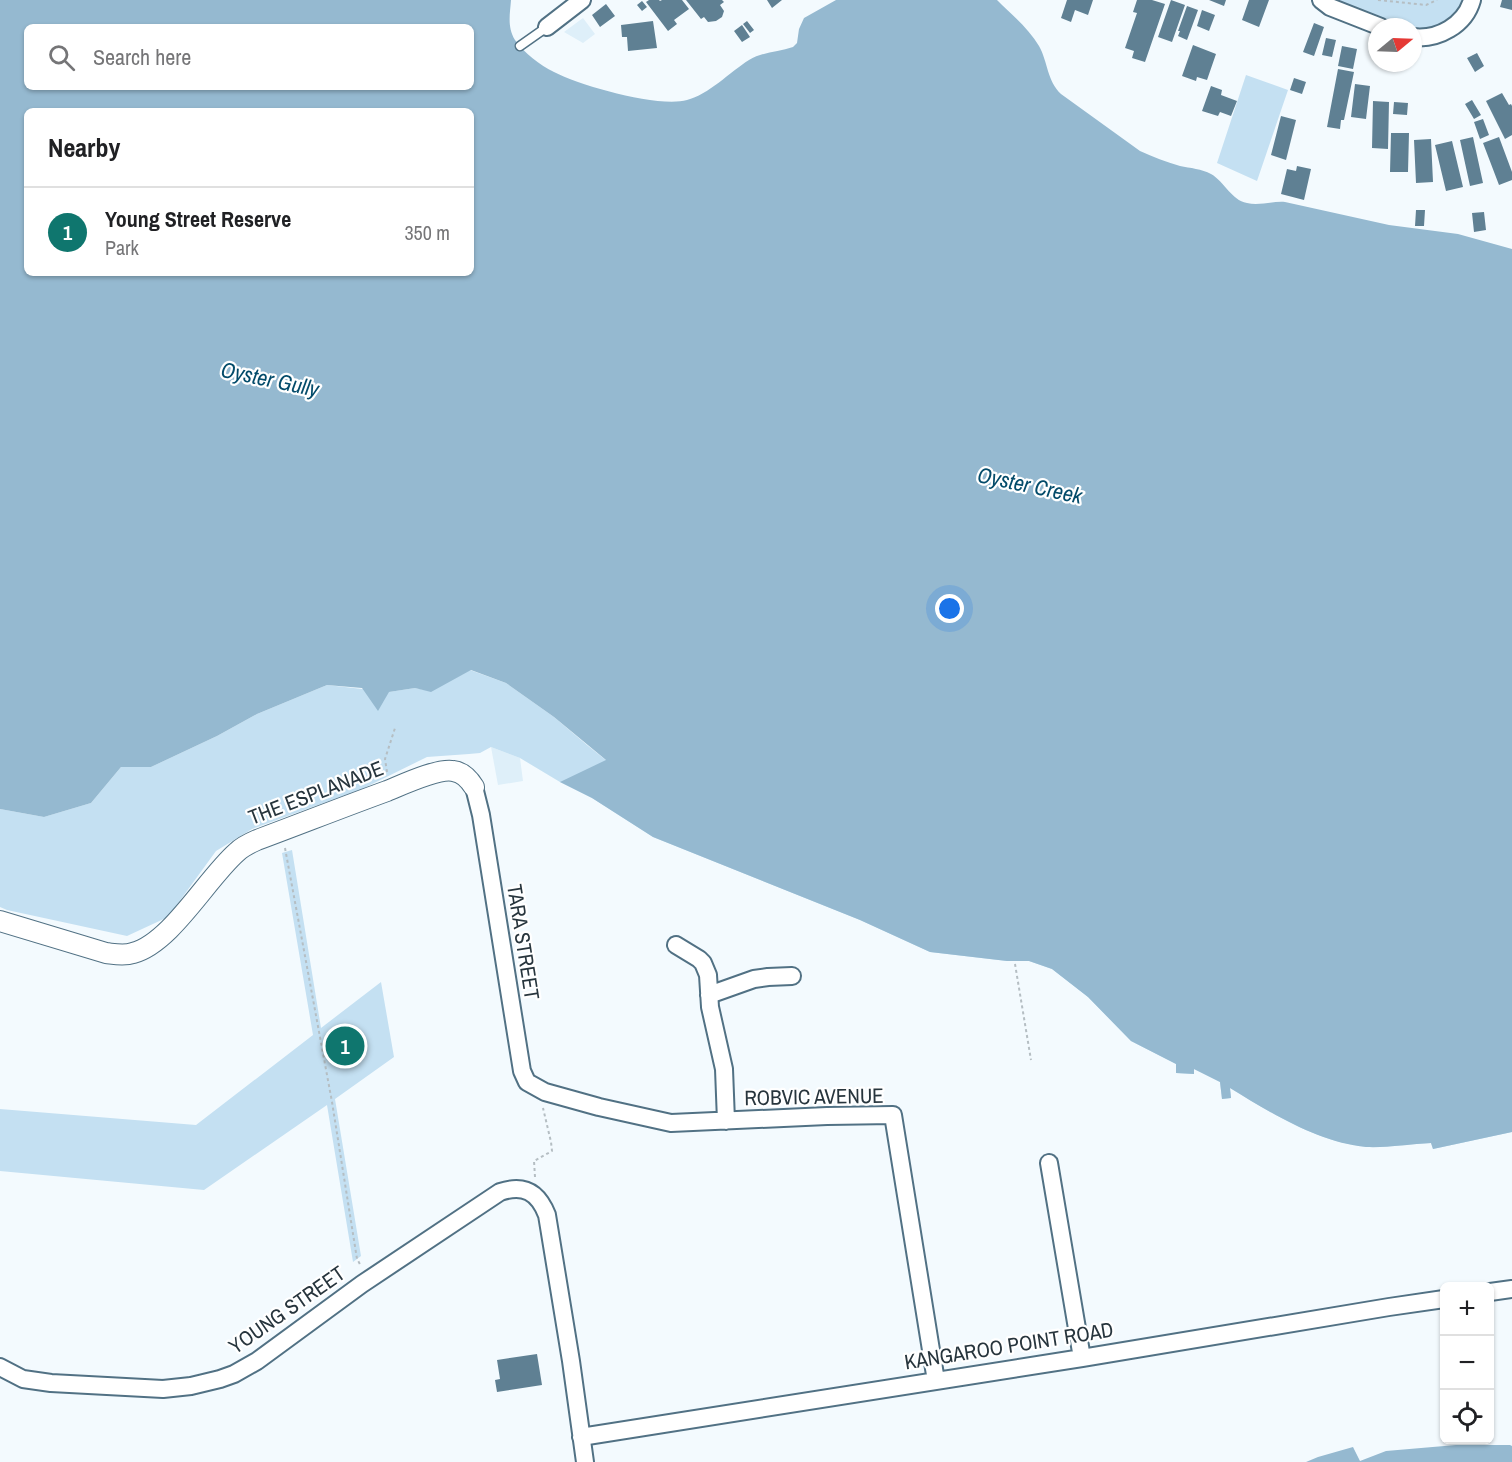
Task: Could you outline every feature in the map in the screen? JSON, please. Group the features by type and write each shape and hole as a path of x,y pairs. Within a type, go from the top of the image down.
{"street":[{"path":"548,27 582,0"},
{"path":"1321,0 1330,7 1368,22"},
{"path":"1422,38 1435,35 1458,24 1471,6 1472,0"},
{"name":"THE ESPLANADE","path":"0,921 106,953 131,954 148,946 167,931 237,852 256,840 445,771 460,773 474,787"},
{"name":"TARA STREET","path":"474,787 522,1071 527,1082 545,1092"},
{"path":"676,945 694,954 703,963 708,975 712,1019 724,1069 726,1121"},
{"path":"709,995 754,979 792,976"},
{"name":"ROBVIC AVENUE","path":"545,1092 671,1123 892,1115 936,1381"},
{"path":"1049,1163 1082,1358"},
{"name":"YOUNG STREET","path":"0,1367 23,1379 51,1383 163,1389 206,1383 234,1374 257,1361 369,1279 500,1192 519,1188 538,1198"},
{"path":"538,1198 549,1226 585,1462"},
{"path":"1494,1292 1512,1289"},
{"name":"KANGAROO POINT ROAD","path":"581,1437 1440,1300"}],"lane":[{"path":"520,46 548,27"}],"path":[{"path":"1378,0 1426,5 1437,0"},
{"path":"385,759 395,728"},
{"path":"286,852 332,1102 357,1259 369,1279"},
{"path":"1015,964 1031,1060"},
{"path":"538,1198 534,1161 552,1151 543,1109 545,1092"}],"shaded area":[{"path":"1330,0 1465,0 1450,20 1444,24 1422,30 1422,18 1372,18"},
{"path":"583,18 595,34 583,43 564,32"},
{"path":"1246,75 1288,90 1257,181 1217,163"},
{"path":"470,670 506,683 554,717 622,773 1512,1132 1433,1149 1431,1143 1371,1147 1352,1145 1315,1134 1230,1088 1231,1098 1222,1099 1220,1082 1194,1069 1194,1074 1176,1073 1176,1064 1131,1041 1088,997 1052,969 1029,961 1007,961 930,952 860,920 653,837 592,798 520,758 491,747 480,753 427,757 362,789 252,829 216,851 168,917 127,936 0,907 0,809 44,817 91,803 121,767 151,767 257,714 327,685 389,692 415,688 431,691"},
{"path":"491,747 520,758 523,781 498,785"},
{"path":"292,850 321,1028 381,982 394,1057 335,1099 361,1256 353,1262 327,1105 204,1190 0,1171 0,1109 196,1125 313,1035 282,853"}],"water":[{"path":"0,0 511,0 512,35 523,50 543,66 566,78 601,89 640,98 674,102 687,100 703,93 754,57 793,47 797,43 799,29 804,18 836,0 997,0 1035,40 1042,52 1050,77 1061,94 1140,151 1170,163 1211,174 1241,201 1256,204 1285,202 1389,225 1458,234 1512,249 1512,1132 1433,1149 1431,1143 1366,1147 1313,1133 1230,1088 1231,1098 1222,1099 1220,1082 1194,1069 1194,1074 1176,1073 1176,1064 1131,1041 1088,997 1052,969 1029,961 1007,961 930,952 860,920 653,837 592,798 560,782 606,760 554,717 506,683 471,670 431,692 415,688 389,692 378,711 362,688 327,685 257,714 151,767 121,767 91,803 44,817 0,809"},
{"path":"1456,1445 1510,1445 1512,1446 1512,1462 1306,1462 1353,1447 1360,1461 1386,1451"}],"building":[{"path":"649,0 682,0 689,9 674,20 677,24 668,31 646,2"},
{"path":"686,0 722,0 724,2 720,5 724,11 722,17 708,22 704,17 701,19"},
{"path":"767,0 782,0 772,8"},
{"path":"1067,0 1093,0 1088,15 1075,10 1071,22 1061,18"},
{"path":"1137,0 1152,0 1165,4 1145,62 1132,58 1134,51 1125,48 1137,13 1133,12"},
{"path":"1171,0 1185,5 1172,42 1158,37"},
{"path":"1209,0 1226,0 1224,6"},
{"path":"1249,0 1269,0 1259,27 1242,20"},
{"path":"1502,0 1512,0 1512,10 1500,7"},
{"path":"642,1 647,7 642,11 637,5"},
{"path":"606,4 615,16 600,27 592,15"},
{"path":"1187,6 1198,10 1187,40 1178,36 1180,31 1178,31"},
{"path":"1202,10 1215,15 1209,31 1197,26"},
{"path":"653,21 657,48 628,51 627,37 622,37 621,25"},
{"path":"747,21 754,30 750,33 743,24"},
{"path":"1314,23 1324,27 1314,56 1303,52"},
{"path":"742,25 750,37 742,42 734,31"},
{"path":"1326,38 1336,40 1332,57 1322,55"},
{"path":"1193,45 1216,54 1207,80 1197,77 1196,81 1182,76"},
{"path":"1342,46 1357,49 1353,69 1338,66"},
{"path":"1477,53 1484,66 1475,72 1467,58"},
{"path":"1338,69 1354,72 1340,129 1327,127"},
{"path":"1294,78 1306,82 1302,94 1290,90"},
{"path":"1355,84 1370,86 1366,119 1351,117"},
{"path":"1211,86 1222,90 1221,95 1237,101 1231,116 1220,112 1218,116 1202,111"},
{"path":"1502,93 1512,106 1512,135 1505,139 1486,101"},
{"path":"1472,100 1481,115 1474,119 1465,104"},
{"path":"1373,101 1389,102 1388,149 1372,148"},
{"path":"1394,102 1408,103 1407,115 1393,114"},
{"path":"1281,116 1296,120 1286,160 1271,155"},
{"path":"1483,119 1489,135 1480,139 1474,122"},
{"path":"1391,133 1409,133 1408,172 1390,172"},
{"path":"1473,137 1483,183 1470,186 1460,140"},
{"path":"1499,137 1512,172 1512,180 1499,185 1483,143"},
{"path":"1431,139 1433,182 1416,183 1414,140"},
{"path":"1452,141 1463,187 1446,191 1435,145"},
{"path":"1297,166 1311,169 1304,200 1281,194 1287,169 1296,171"},
{"path":"1416,210 1425,210 1424,226 1415,226"},
{"path":"1484,212 1486,230 1474,232 1472,213"},
{"path":"537,1354 542,1385 497,1392 495,1380 500,1379 497,1360"}],"place":[{"name":"Young Street Reserve","path":"345,1046"}],"water label":[{"name":"Oyster Gully","path":"270,379"},
{"name":"Oyster Creek","path":"1030,485"}]}
